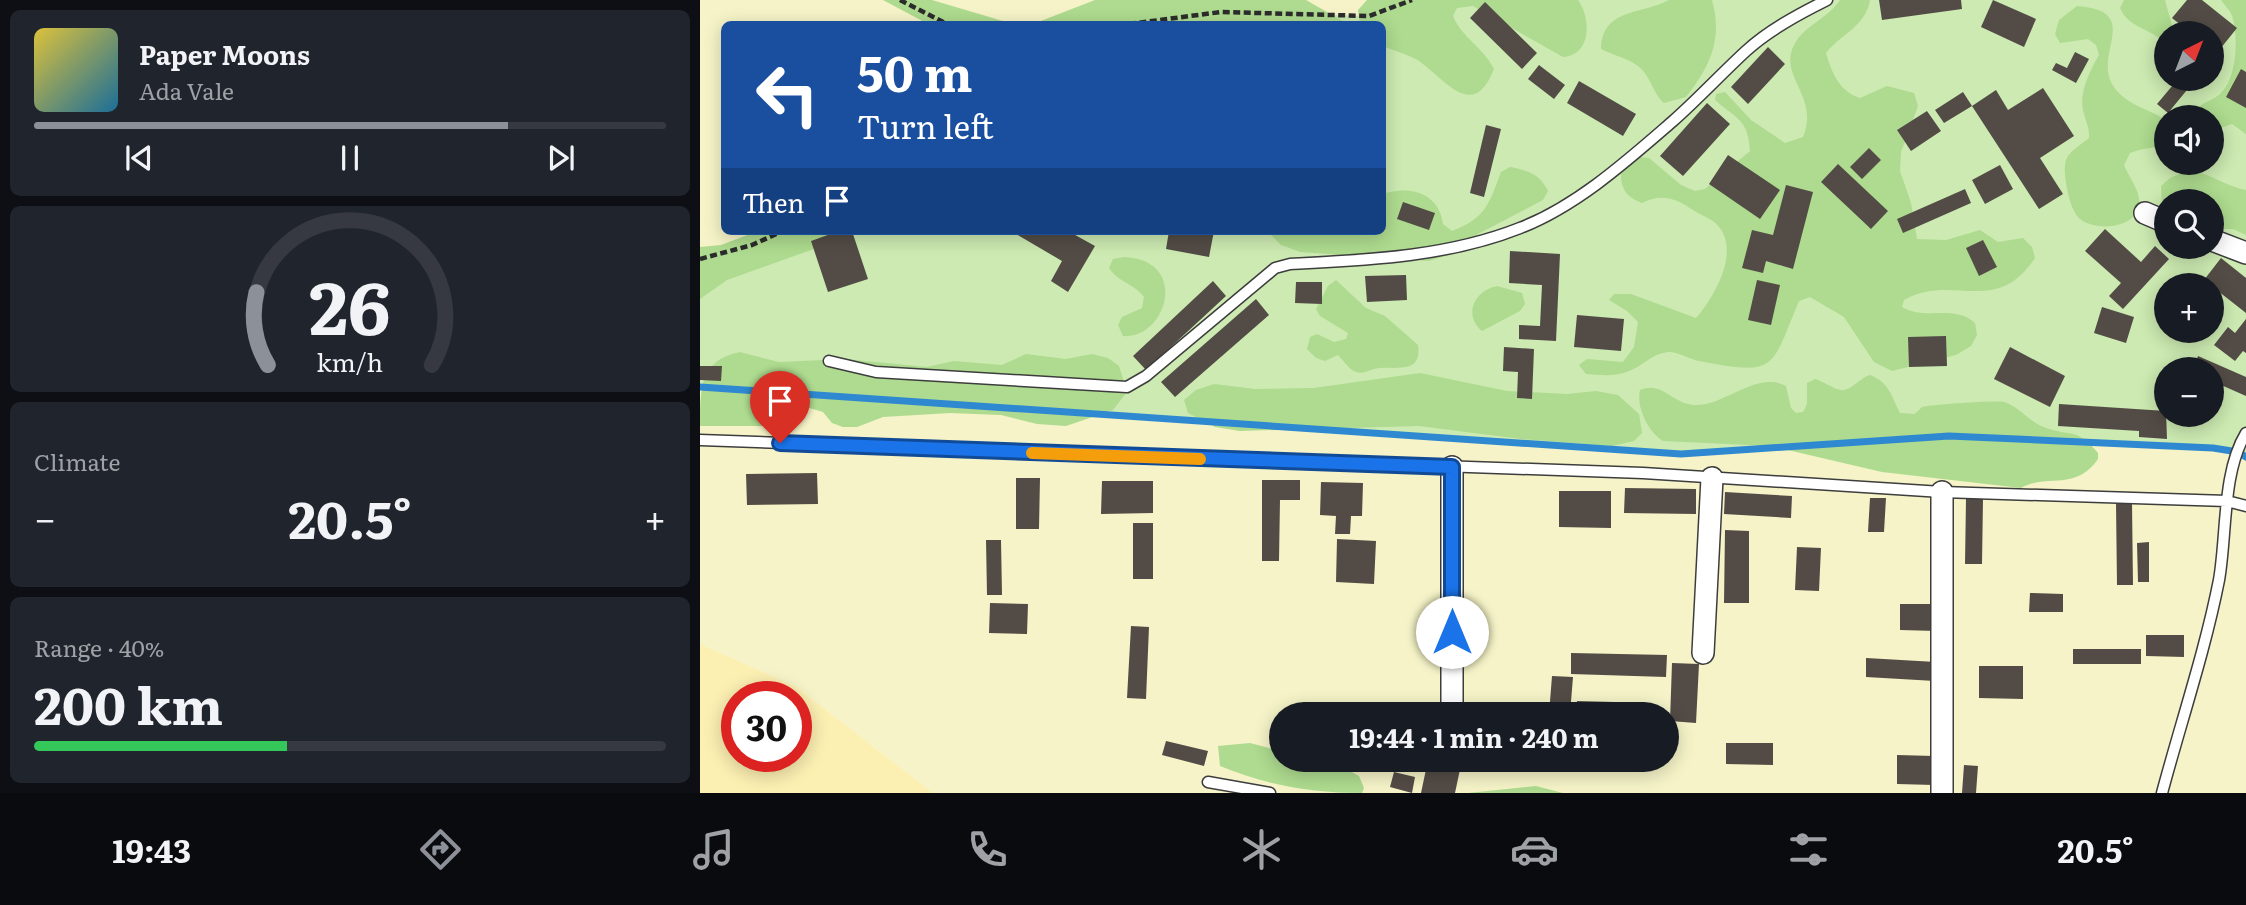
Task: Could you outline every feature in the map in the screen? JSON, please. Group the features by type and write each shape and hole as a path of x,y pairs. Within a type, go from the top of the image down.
{"street":[{"path":"2145,213 2154,217"},
{"path":"2224,245 2246,253"},
{"path":"1452,467 1452,702"},
{"path":"1703,653 1713,478"},
{"path":"1942,492 1942,793"}],"lane":[{"path":"829,361 876,372 1127,387 1146,376 1275,268 1290,264 1382,260 1465,245 1521,228 1553,211 1642,148 1748,49 1787,22 1827,0"},
{"path":"2162,793 2218,582 2226,535 2227,501 2243,438"},
{"path":"700,440 1713,478 1942,492 2227,501 2246,506"},
{"path":"1208,782 1270,793"}],"path":[{"path":"900,0 941,21"},
{"path":"1152,21 1221,12 1369,16 1412,0"},
{"path":"700,259 752,246 775,235"}],"shaded area":[{"path":"700,0 1412,0 1369,16 1221,12 1152,21 721,21 721,235 771,235 700,259"},
{"path":"700,387 1681,454 1949,436 2213,448 2238,452 2246,457 2246,793 933,793 812,699 812,681 784,681 700,644"}],"green space":[{"path":"883,0 932,0 1003,21 922,21"},
{"path":"1095,0 1306,0 1343,21 1041,21"},
{"path":"1367,0 1578,0 1587,25 1584,43 1579,50 1573,55 1563,57 1473,6 1457,8 1453,16 1457,24 1494,69 1486,85 1477,93 1468,95 1449,86 1415,59 1386,47 1386,21 1360,21 1358,10"},
{"path":"1412,0 2246,0 2246,457 2213,448 1949,436 1681,454 700,387 700,259 771,235 1386,235 1386,21 1152,21 1221,12 1369,16"},
{"path":"1669,0 1712,0 1716,28 1708,63 1694,86 1686,97 1664,103 1638,66 1601,49 1608,26 1616,19"},
{"path":"1840,0 1870,0 1864,17 1826,53 1842,86 1860,98 1887,86 1914,93 1918,106 1901,152 1900,171 1911,203 1917,239 1946,240 1980,230 1998,242 2023,238 2032,247 2035,258 2020,276 2004,286 1989,290 1939,290 1904,300 1902,307 1911,311 1958,314 1975,323 1977,335 1971,346 1956,355 1892,371 1874,362 1844,317 1810,297 1799,301 1775,354 1768,362 1758,367 1725,366 1668,352 1624,373 1586,374 1579,365 1587,359 1623,362 1634,347 1638,322 1627,311 1609,300 1614,294 1631,294 1696,318 1721,278 1727,255 1723,233 1710,219 1674,200 1656,198 1642,203 1637,201 1624,189 1621,174 1638,157 1649,158 1681,185 1695,191 1705,189 1750,151 1744,125 1715,100 1716,94 1725,92 1751,120 1785,143 1803,137 1807,110 1794,77 1790,56 1798,38"},
{"path":"2124,0 2165,0 2171,21 2154,21 2154,35 2128,19 2120,8"},
{"path":"2221,0 2246,0 2246,134 2232,124 2224,127 2224,105 2201,105 2224,91 2230,78 2236,47 2231,14"},
{"path":"2077,6 2097,9 2108,16 2112,24 2108,72 2112,84 2123,97 2154,114 2154,147 2130,153 2124,165 2136,190 2139,205 2130,219 2114,226 2094,225 2079,218 2069,197 2066,159 2089,138 2082,103 2084,89 2099,55 2096,45 2088,39 2060,43 2055,34 2059,20"},
{"path":"1510,167 1527,171 1541,180 1548,191 1543,200 1478,234 1452,254 1429,261 1300,252 1281,245 1271,235 1386,235 1386,193 1403,190 1429,198 1436,205 1443,224 1452,231 1472,221 1485,209 1501,172"},
{"path":"2177,175 2206,175 2246,190 2246,235 2233,229 2224,229 2224,189 2161,189 2170,178"},
{"path":"747,235 853,235 727,280 700,299 700,247 721,245"},
{"path":"1124,257 1145,261 1158,271 1164,284 1165,299 1160,314 1151,326 1138,334 1123,336 1118,325 1122,317 1142,308 1144,297 1109,268 1113,259"},
{"path":"1336,280 1366,308 1385,316 1418,345 1417,360 1413,364 1402,368 1377,368 1357,372 1338,355 1325,361 1316,358 1307,349 1310,337 1317,334 1334,342 1346,339 1348,333 1320,316 1316,309 1328,286"},
{"path":"1497,286 1522,293 1525,304 1520,311 1482,331 1473,318 1474,304 1482,293"},
{"path":"740,352 779,362 845,359 927,367 954,361 1002,365 1026,354 1066,359 1092,354 1108,358 1119,366 1127,392 1113,410 1066,426 1037,424 1001,415 950,413 883,417 857,427 843,427 832,423 823,412 799,405 765,426 700,426 705,378 717,362"},
{"path":"1420,373 1507,391 1567,394 1596,391 1618,395 1639,414 1642,433 1634,441 1612,446 1521,439 1419,426 1240,431 1215,427 1188,413 1184,400 1196,390 1214,384 1255,389 1314,388"},
{"path":"1870,375 1886,386 1900,413 1914,414 1922,407 1936,405 2004,402 2040,426 2080,436 2098,453 2098,459 2089,469 2071,479 2041,482 2021,488 1882,472 1771,446 1663,441 1648,425 1639,397 1640,390 1649,388 1664,391 1685,403 1706,404 1756,384 1776,383 1786,386 1791,408 1796,413 1803,412 1807,404 1807,383 1815,379 1845,390"},
{"path":"1250,743 1269,748 1269,772 1352,772 1359,776 1364,788 1362,793 1325,791 1289,787 1254,778 1220,766 1218,746"},
{"path":"1536,786 1563,793 1468,793"}],"sand":[{"path":"700,644 784,681 721,681 721,772 812,772 812,699 933,793 700,793"}],"building":[{"path":"1879,0 1961,0 1962,9 1882,20"},
{"path":"1993,0 2036,19 2024,47 1981,27"},
{"path":"2187,0 2202,0 2237,28 2224,44 2224,21 2176,21 2172,18"},
{"path":"1485,2 1537,53 1522,69 1470,18"},
{"path":"1768,47 1785,64 1748,104 1731,87"},
{"path":"2075,52 2089,59 2076,83 2052,70 2056,63 2067,68"},
{"path":"1539,65 1565,85 1554,99 1528,79"},
{"path":"2241,69 2246,72 2246,108 2226,97"},
{"path":"1579,81 1636,114 1623,136 1567,103"},
{"path":"2043,88 2074,136 2040,158 2063,194 2039,209 1972,106 1996,90 2008,110"},
{"path":"2168,91 2186,91 2175,105 2157,104"},
{"path":"1963,92 1972,106 1944,123 1935,110"},
{"path":"1707,103 1730,124 1683,176 1660,156"},
{"path":"1927,111 1941,131 1911,151 1897,130"},
{"path":"1486,125 1501,129 1484,197 1470,193"},
{"path":"1869,148 1881,160 1862,179 1850,167"},
{"path":"1728,155 1780,190 1760,219 1709,184"},
{"path":"1838,164 1888,211 1871,229 1821,182"},
{"path":"2000,165 2013,189 1985,204 1972,180"},
{"path":"1786,185 1813,192 1793,269 1766,261 1763,273 1742,268 1752,230 1773,235"},
{"path":"1965,189 1971,203 1903,233 1897,219"},
{"path":"1403,202 1435,213 1429,230 1397,219"},
{"path":"2105,229 2141,262 2154,247 2154,259 2169,259 2123,309 2109,296 2121,283 2085,251"},
{"path":"828,235 853,235 868,279 828,292 811,241"},
{"path":"1018,235 1075,235 1095,246 1068,292 1051,281 1062,261"},
{"path":"1168,235 1213,235 1209,257 1166,249"},
{"path":"1983,240 1997,267 1979,276 1966,248"},
{"path":"1510,251 1560,254 1556,341 1519,339 1519,325 1540,326 1542,285 1509,283"},
{"path":"2222,259 2246,278 2246,313 2224,296 2224,273 2209,273"},
{"path":"1406,275 1407,300 1367,302 1365,276"},
{"path":"1757,280 1780,285 1771,325 1748,320"},
{"path":"1213,281 1226,296 1146,370 1133,356"},
{"path":"1296,282 1322,282 1322,304 1295,303"},
{"path":"1256,299 1269,315 1175,397 1161,382"},
{"path":"2102,307 2134,317 2126,343 2094,333"},
{"path":"1577,315 1624,319 1621,351 1574,347"},
{"path":"2246,319 2246,353 2243,351 2235,361 2214,345 2224,343 2224,332 2228,327 2235,333"},
{"path":"1946,336 1947,366 1909,367 1908,337"},
{"path":"1504,347 1534,349 1532,399 1517,398 1518,372 1503,371"},
{"path":"2010,347 2065,376 2050,407 1994,379"},
{"path":"700,366 722,366 721,381 700,380"},
{"path":"2224,367 2246,377 2246,396 2224,386"},
{"path":"2059,404 2154,410 2154,427 2167,427 2167,439 2139,437 2139,431 2058,426"},
{"path":"817,473 818,504 747,505 746,474"},
{"path":"1016,478 1040,478 1039,529 1016,529"},
{"path":"1262,480 1300,480 1300,500 1280,500 1279,561 1262,561"},
{"path":"1102,481 1153,481 1153,513 1101,514"},
{"path":"1321,482 1363,483 1362,516 1351,516 1350,534 1335,534 1336,516 1320,515"},
{"path":"1625,488 1696,489 1696,514 1624,513"},
{"path":"1559,491 1611,491 1611,528 1559,527"},
{"path":"1725,492 1792,496 1791,518 1724,514"},
{"path":"1870,498 1886,498 1884,532 1868,532"},
{"path":"1966,499 1983,499 1982,564 1965,564"},
{"path":"2116,503 2132,503 2133,585 2117,585"},
{"path":"1133,523 1153,523 1153,579 1133,579"},
{"path":"1725,530 1749,531 1749,603 1724,603"},
{"path":"1337,539 1376,541 1374,584 1336,582"},
{"path":"986,540 1001,540 1002,595 987,595"},
{"path":"2149,542 2149,582 2138,582 2137,543"},
{"path":"1797,547 1821,548 1819,591 1795,590"},
{"path":"2030,593 2063,594 2063,612 2029,612"},
{"path":"990,603 1028,604 1027,634 989,633"},
{"path":"1900,604 1937,604 1937,631 1900,630"},
{"path":"1131,626 1149,627 1146,699 1127,698"},
{"path":"2146,635 2184,635 2184,657 2146,656"},
{"path":"2073,649 2141,649 2141,664 2073,664"},
{"path":"1571,653 1667,655 1666,677 1571,674"},
{"path":"1866,658 1936,662 1935,681 1866,677"},
{"path":"1672,663 1699,664 1696,723 1679,722 1679,702 1671,702"},
{"path":"1979,666 2023,666 2023,699 1979,698"},
{"path":"1552,676 1573,677 1571,702 1550,702"},
{"path":"1166,741 1208,751 1204,766 1162,755"},
{"path":"1726,743 1773,743 1773,765 1726,764"},
{"path":"1897,755 1934,756 1934,785 1897,784"},
{"path":"1964,765 1978,766 1976,793 1962,793"},
{"path":"1394,772 1415,777 1412,793 1390,787"},
{"path":"1425,772 1459,772 1455,793 1421,793"}],"waterway":[{"path":"700,387 1681,454 1949,436 2213,448 2238,452 2246,457"}],"slow traffic":[{"path":"1032,453 1200,459"}],"route":[{"path":"780,443 1452,467 1452,632"}]}
